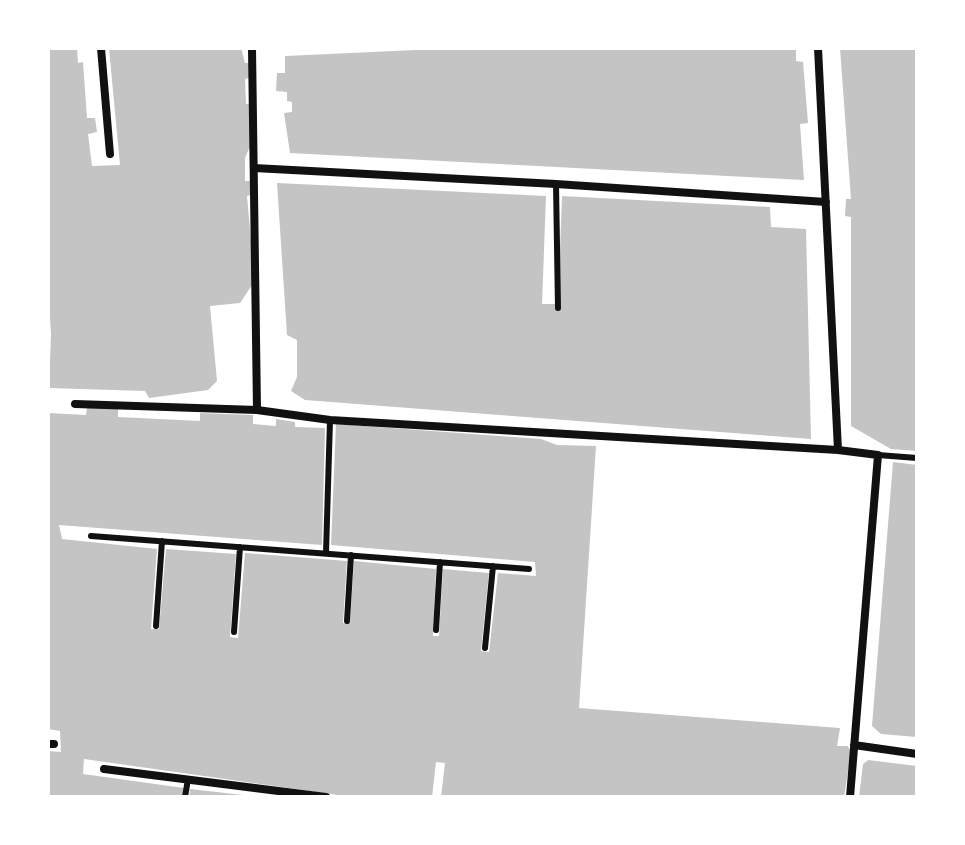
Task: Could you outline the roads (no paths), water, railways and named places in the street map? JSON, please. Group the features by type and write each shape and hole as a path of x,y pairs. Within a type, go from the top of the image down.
{"street":[{"path":"101,48 110,154"},
{"path":"252,48 257,410"},
{"path":"818,48 838,450"},
{"path":"254,168 826,202"},
{"path":"75,404 257,410 330,420 838,450 878,455 850,797"},
{"path":"854,745 917,754"},
{"path":"104,769 326,797"}],"lane":[{"path":"556,184 558,308"},
{"path":"326,553 330,420"},
{"path":"878,455 917,458"},
{"path":"91,536 529,569"},
{"path":"156,626 162,541"},
{"path":"234,632 240,547"},
{"path":"347,621 351,555"},
{"path":"436,630 440,562"},
{"path":"485,648 493,566"},
{"path":"185,797 188,779"}]}
